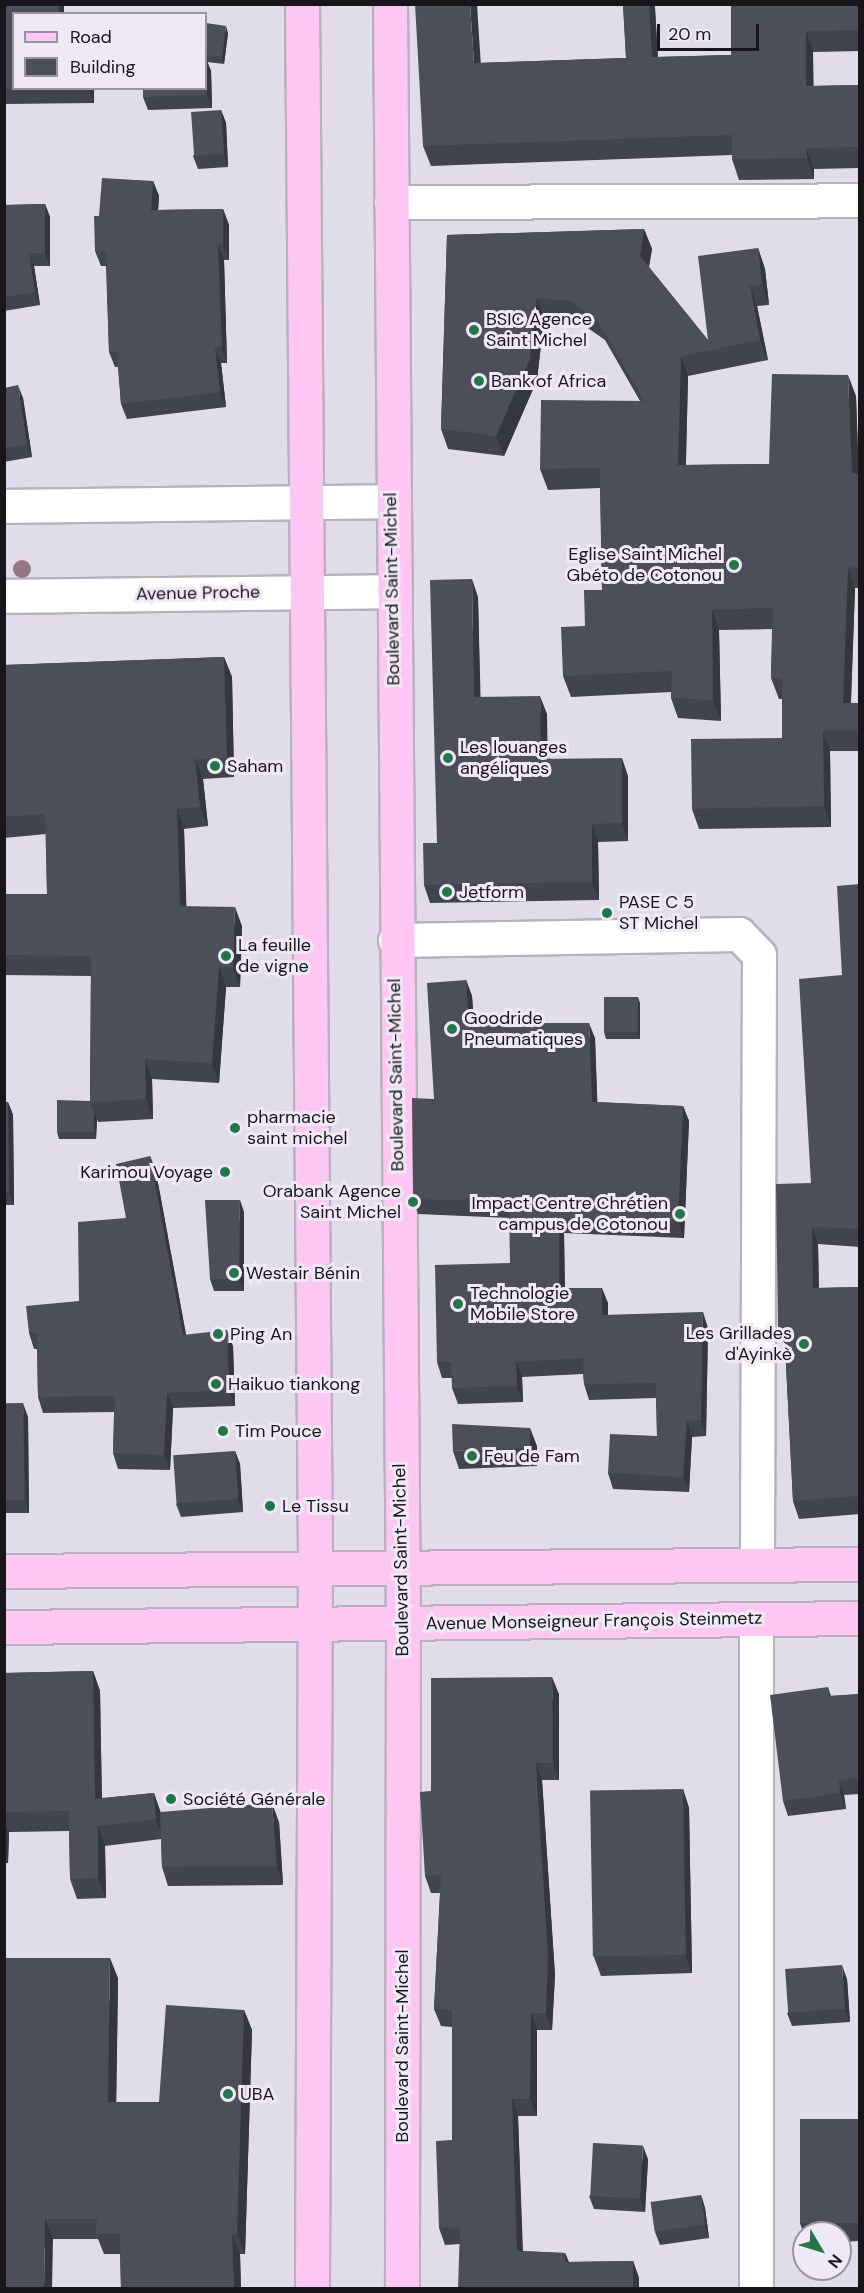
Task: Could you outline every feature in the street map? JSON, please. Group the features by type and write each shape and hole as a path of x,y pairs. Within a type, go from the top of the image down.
{"main road":[{"path":"303,4 315,1568 312,2289"},
{"name":"Boulevard Saint-Michel","path":"390,4 391,501 403,1623 402,2289"},
{"path":"4,1571 860,1564"},
{"name":"Avenue Monseigneur François Steinmetz","path":"4,1627 860,1618"}],"street":[{"path":"391,202 860,200"},
{"path":"4,506 391,501"},
{"name":"Avenue Proche","path":"4,596 392,591"},
{"path":"395,940 739,934 759,955 757,1565"},
{"path":"756,1619 756,2289"}],"building":[{"path":"4,4 59,4 59,12 12,12 12,89 4,89"},
{"path":"415,4 470,4 474,63 626,58 623,4 649,4 652,57 731,55 731,4 860,4 860,30 806,31 806,86 860,85 860,147 806,148 807,158 732,159 732,135 423,146"},
{"path":"207,23 226,26 222,57 207,55"},
{"path":"143,90 207,90 207,95 143,97"},
{"path":"221,110 224,154 194,156 191,112"},
{"path":"102,178 153,181 151,210 223,209 223,245 218,245 222,347 215,348 220,392 121,404 117,352 109,352 106,250 95,251 94,216 99,216"},
{"path":"45,204 45,253 29,253 35,292 4,297 4,205"},
{"path":"644,229 640,256 708,340 698,256 758,248 762,284 750,286 760,340 681,356 678,465 769,464 772,374 848,375 852,473 860,474 860,568 848,567 843,703 860,703 860,730 823,731 824,806 692,809 691,739 782,738 782,678 771,678 773,608 712,610 713,700 671,698 672,671 563,676 561,627 585,626 584,590 602,590 600,468 540,469 541,400 644,401 597,320 571,301 537,298 530,359 496,436 441,429 447,235"},
{"path":"18,385 27,444 4,448 4,388"},
{"path":"472,579 474,697 540,696 541,759 622,758 622,823 592,824 592,882 424,885 423,843 437,843 430,580"},
{"path":"224,657 227,758 195,759 200,807 177,809 180,906 235,907 233,967 219,967 212,1063 145,1059 146,1099 90,1102 91,956 4,955 4,894 47,894 45,814 4,817 4,665"},
{"path":"860,884 860,1229 812,1227 813,1288 860,1287 860,1496 793,1501 784,1327 778,1327 776,1184 811,1183 799,979 842,975 837,886"},
{"path":"466,980 469,1023 589,1023 592,1102 683,1106 678,1222 559,1218 559,1288 602,1288 602,1315 703,1312 701,1420 687,1421 683,1477 608,1473 610,1434 657,1436 656,1383 584,1384 583,1358 516,1362 517,1386 452,1388 451,1362 437,1362 435,1265 510,1263 509,1202 413,1199 412,1098 434,1099 427,983"},
{"path":"604,997 638,997 638,1032 604,1032"},
{"path":"57,1100 90,1101 94,1112 94,1132 57,1132"},
{"path":"4,1102 8,1102 9,1192 4,1192"},
{"path":"150,1156 183,1335 227,1330 229,1390 167,1393 164,1455 113,1453 115,1396 38,1397 37,1333 29,1333 26,1306 79,1301 78,1222 126,1218 116,1164"},
{"path":"205,1200 240,1200 239,1279 210,1279"},
{"path":"4,1403 23,1403 25,1500 6,1500"},
{"path":"452,1424 530,1428 530,1448 453,1451"},
{"path":"235,1451 238,1499 176,1503 173,1455"},
{"path":"93,1671 95,1799 154,1793 156,1819 98,1826 98,1878 70,1879 69,1811 4,1812 4,1673"},
{"path":"552,1677 553,1763 536,1763 548,1957 546,2013 531,2013 530,2099 512,2099 517,2251 565,2253 565,2262 633,2261 633,2289 458,2289 460,2227 439,2228 436,2141 452,2140 452,2010 434,2009 441,1875 425,1876 420,1792 431,1791 431,1678"},
{"path":"828,1687 829,1696 860,1694 860,1778 839,1780 840,1793 783,1801 770,1695"},
{"path":"683,1789 686,1955 593,1957 590,1791"},
{"path":"272,1803 277,1866 162,1867 160,1812"},
{"path":"4,1958 110,1958 108,2102 159,2102 166,2005 244,2010 237,2234 232,2234 234,2289 121,2289 120,2234 96,2234 97,2219 45,2219 44,2289 4,2289"},
{"path":"842,1965 845,2009 788,2013 785,1969"},
{"path":"800,2119 860,2119 860,2223 800,2221"},
{"path":"593,2143 643,2146 640,2199 590,2196"},
{"path":"701,2195 705,2225 655,2232 650,2202"}],"place":[{"name":"BSIC Agence Saint Michel","path":"474,330"},
{"name":"Bank of Africa","path":"479,381"},
{"name":"Eglise Saint Michel Gbéto de Cotonou","path":"734,565"},
{"name":"Les louanges angéliques","path":"448,758"},
{"name":"Saham","path":"215,766"},
{"name":"Jetform","path":"447,892"},
{"name":"PASE C 5 ST Michel","path":"607,913"},
{"name":"La feuille de vigne","path":"226,956"},
{"name":"Goodride Pneumatiques","path":"452,1029"},
{"name":"pharmacie saint michel","path":"235,1128"},
{"name":"Karimou Voyage","path":"225,1172"},
{"name":"Orabank Agence Saint Michel","path":"413,1202"},
{"name":"Impact Centre Chrétien campus de Cotonou","path":"680,1214"},
{"name":"Westair Bénin","path":"234,1273"},
{"name":"Technologie Mobile Store","path":"458,1304"},
{"name":"Ping An","path":"218,1334"},
{"name":"Les Grillades d'Ayinkè","path":"804,1344"},
{"name":"Haikuo tiankong","path":"216,1384"},
{"name":"Tim Pouce","path":"223,1431"},
{"name":"Feu de Fam","path":"472,1456"},
{"name":"Le Tissu","path":"270,1506"},
{"name":"Société Générale","path":"171,1799"},
{"name":"UBA","path":"228,2094"}]}
